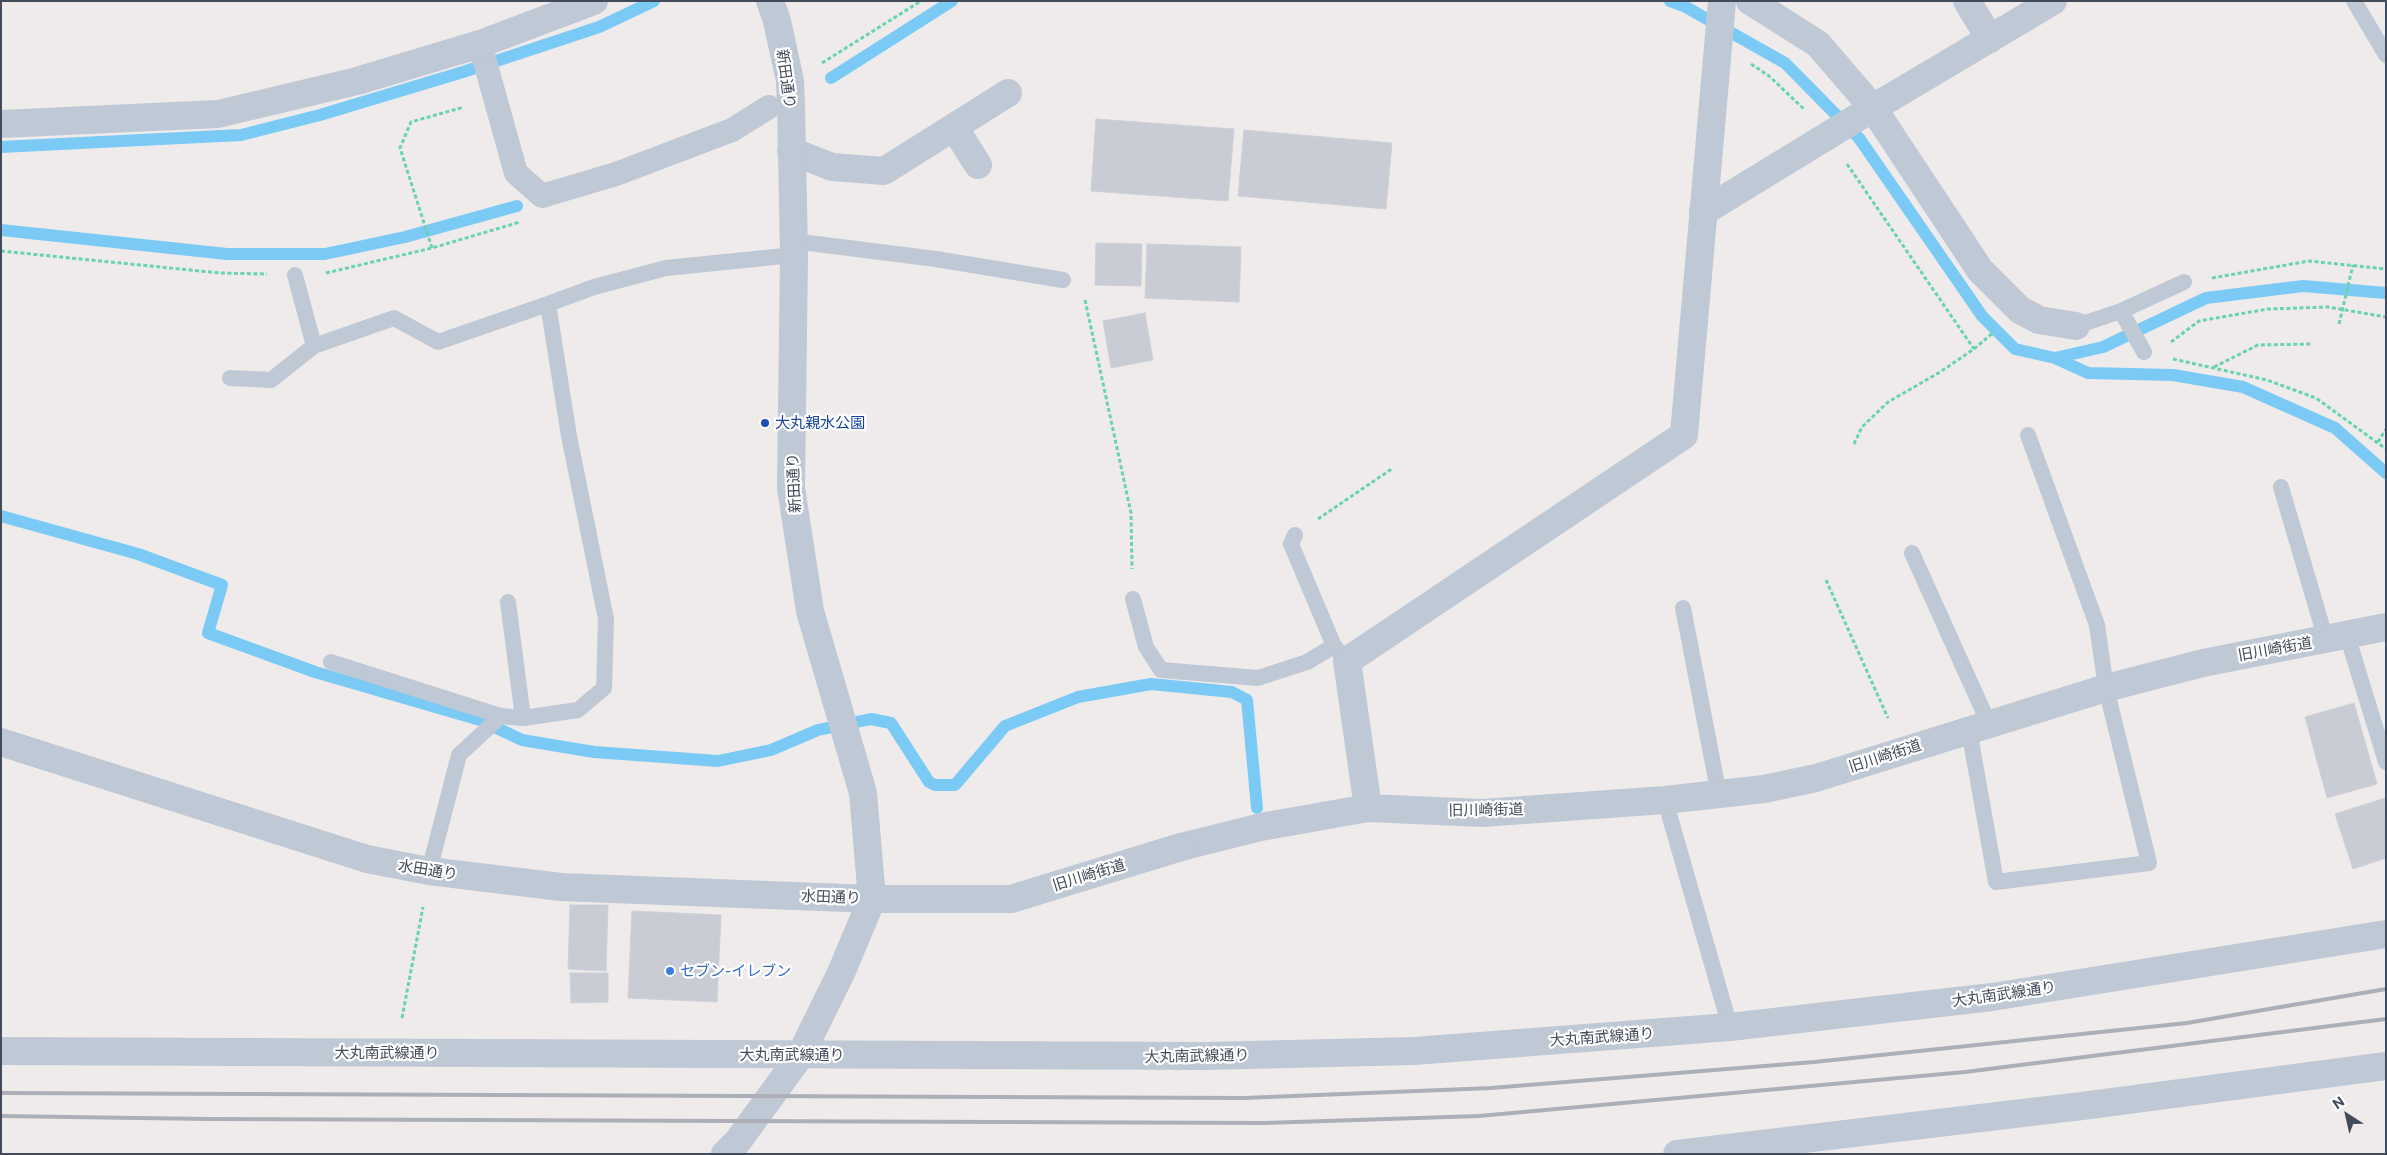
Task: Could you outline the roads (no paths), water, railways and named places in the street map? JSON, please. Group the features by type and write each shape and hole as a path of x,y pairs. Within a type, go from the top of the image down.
{"street":[{"path":"1,124 218,114 482,50 594,1"},
{"name":"新田通り","path":"770,1 777,21 790,81 793,248 791,488 810,611 863,793 872,899"},
{"path":"1750,1 1818,44 1980,270 2020,310 2039,320 2076,326"},
{"path":"1967,1 1990,39"},
{"path":"1703,212 1866,112 2054,1"},
{"path":"1368,808 1341,654 1684,435 1720,43 1721,3"},
{"path":"482,50 516,173 542,196 616,174 732,130 769,107"},
{"path":"791,151 832,167 884,171 1008,93"},
{"path":"954,127 978,165"},
{"name":"旧川崎街道","path":"872,899 1011,899 1180,847 1261,827 1368,808 1482,813 1666,800 1764,789 1816,778 2106,688 2203,662 2386,627"},
{"name":"水田通り","path":"1,742 367,859 429,871 561,888 872,899"},
{"path":"725,1154 738,1141 800,1056 841,973 872,899"},
{"name":"大丸南武線通り","path":"1,1051 800,1056 1206,1056 1414,1051 1730,1027 1992,997 2386,934"},
{"path":"1677,1154 2082,1106 2386,1066"}],"lane":[{"path":"2354,1 2386,55"},
{"path":"230,378 271,380 314,346 394,318 438,342 594,287 666,268 793,248 936,259 1063,280"},
{"path":"295,275 314,346"},
{"path":"2076,326 2121,311 2184,282"},
{"path":"331,662 501,716 523,718 578,710 604,688 606,619 569,436 548,304"},
{"path":"2121,311 2149,353"},
{"path":"1912,553 1979,727 1996,882 2149,863 2106,688 2097,625 2028,435"},
{"path":"2281,487 2336,638 2386,762"},
{"path":"1132,599 1146,647 1162,670 1258,678 1307,662 1341,654 1291,544 1295,534"},
{"path":"508,602 523,718"},
{"path":"1683,608 1719,795"},
{"path":"429,871 459,755 501,716"},
{"path":"1666,800 1730,1027"}],"waterway":[{"path":"1,147 241,135 320,115 463,72 599,27 654,1"},
{"path":"831,78 952,1"},
{"path":"1670,1 1684,6 1785,63 1859,138 1982,316 2015,349 2055,358 2103,347 2206,298 2303,286 2386,293"},
{"path":"1,230 227,254 325,254 405,237 517,206"},
{"path":"2055,358 2088,373 2173,375 2243,387 2335,428 2386,473"},
{"path":"1,516 138,554 222,585 208,633 315,672 480,720 522,740 594,752 718,761 771,750 818,730 871,719 891,723 929,782 935,785 955,785 1005,726 1078,697 1151,684 1232,692 1247,700 1257,808"}],"railway":[{"path":"1,1093 1244,1098 1491,1088 1814,1062 2187,1023 2386,989"},
{"path":"1,1116 208,1119 1265,1123 1479,1116 1965,1072 2386,1019"}],"place":[{"name":"大丸親水公園","path":"765,423"},
{"name":"セブン-イレブン","path":"670,971"}]}
